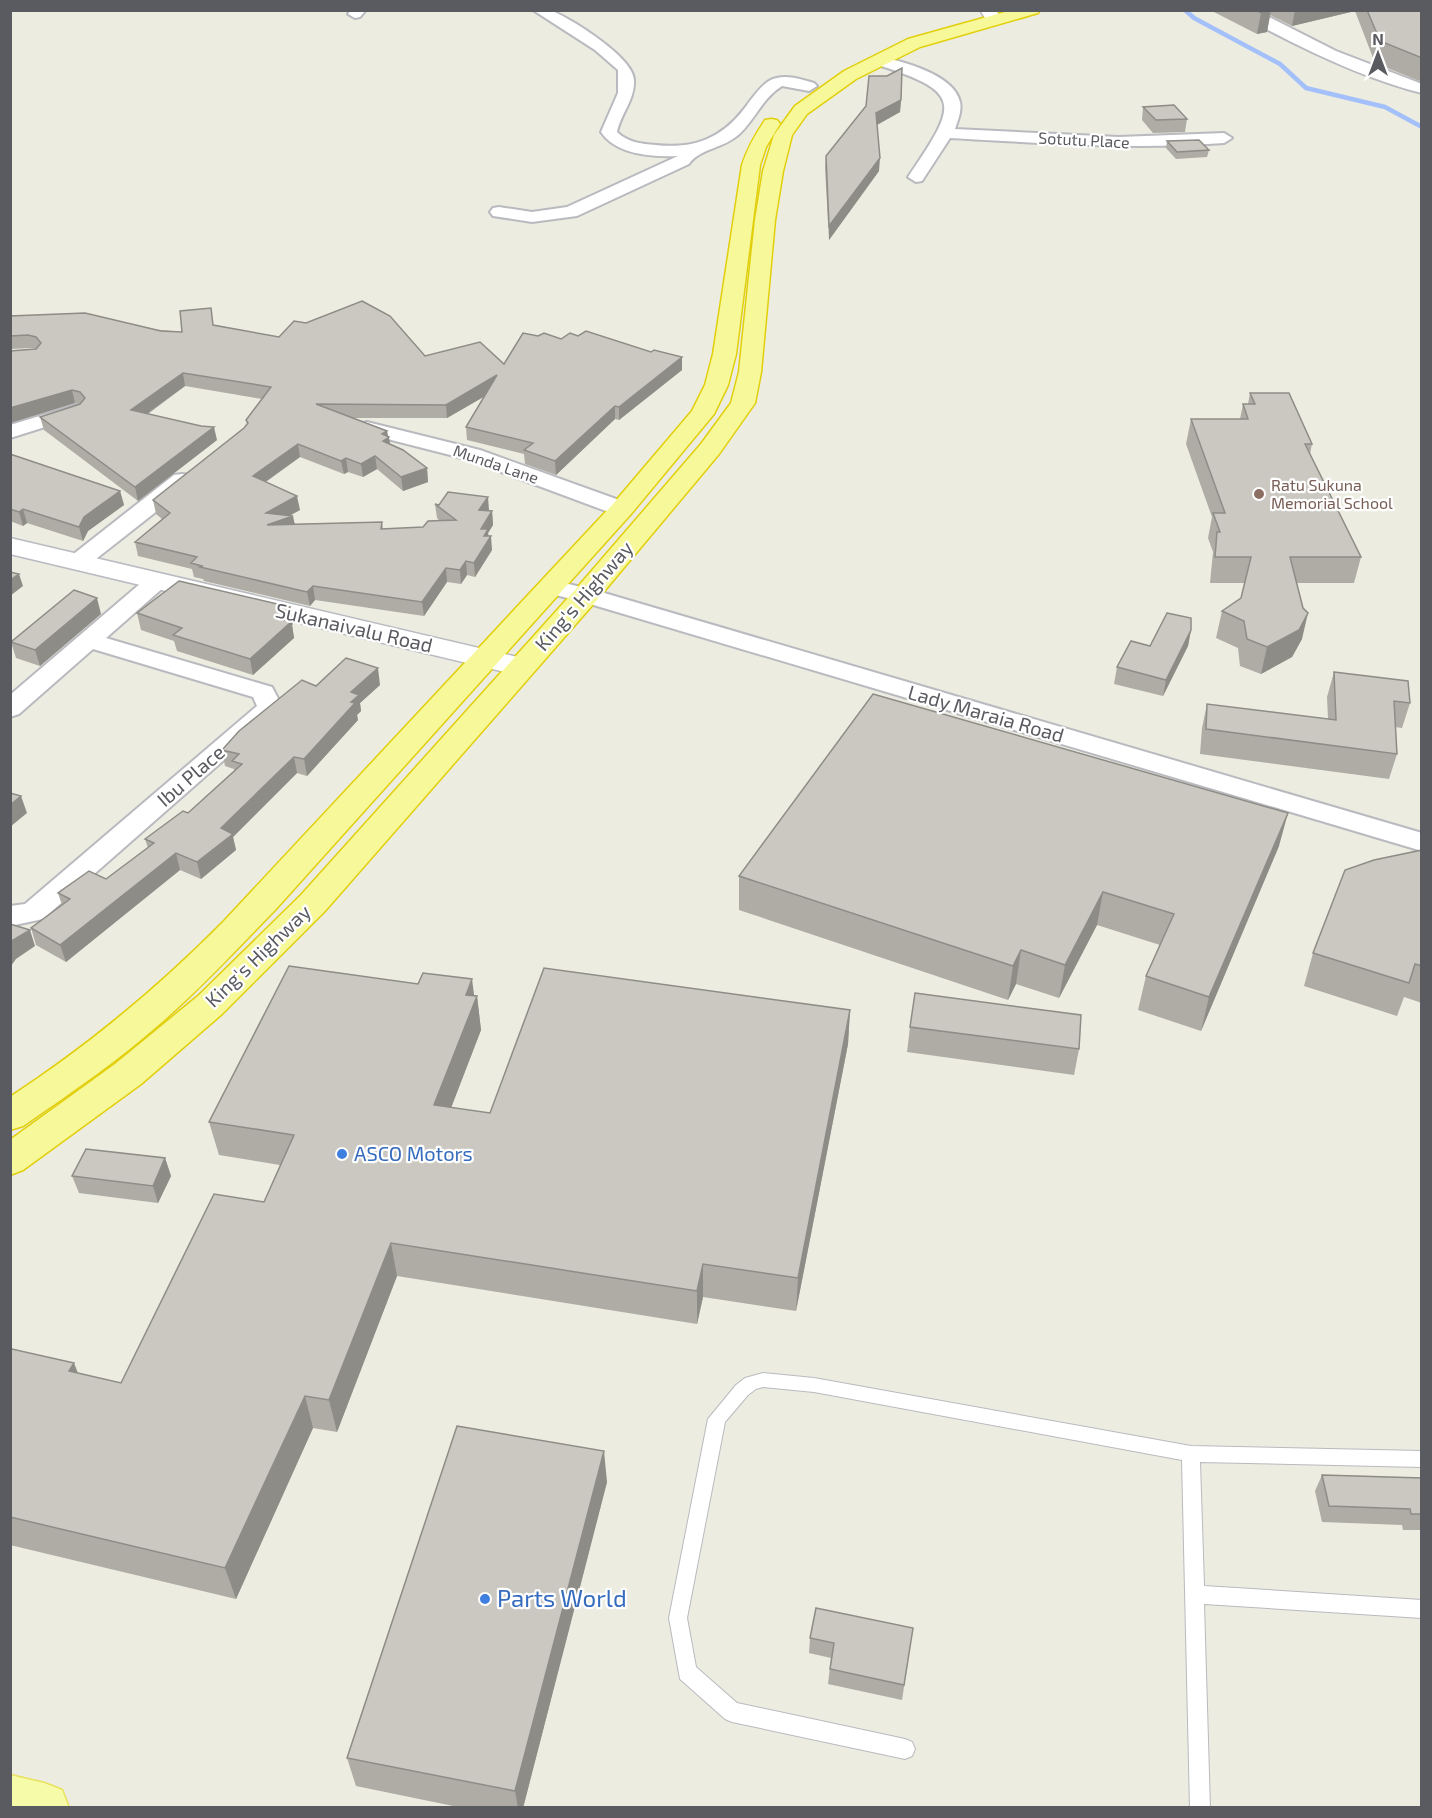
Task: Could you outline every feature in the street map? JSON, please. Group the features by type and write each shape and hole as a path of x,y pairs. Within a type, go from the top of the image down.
{"highway":[{"name":"King's Highway","path":"10,1116 48,1091 150,1013 208,958 272,892 622,509 702,414 713,397 727,342 751,165 765,130 809,86 855,56 900,38 990,13 1032,10"},
{"name":"King's Highway","path":"10,1160 128,1074 210,1005 313,903 586,595 711,449 743,403 750,372 765,220 777,153 786,129 801,110 841,80 877,60 990,13"}],"main road":[{"name":"Sukanaivalu Road","path":"10,546 522,667"},
{"path":"10,1800 44,1808"}],"street":[{"path":"540,10 604,51 624,68 627,80 626,96 615,111 610,126 612,137 641,148 690,150 724,141 773,85 788,82 809,86"},
{"path":"1244,10 1311,45 1422,89"},
{"path":"877,60 915,72 940,84 950,94 954,109 944,133 916,177"},
{"name":"Sotutu Place","path":"944,133 1138,143 1224,138"},
{"path":"499,212 542,217 580,210 683,161 690,150"},
{"path":"10,432 76,411"},
{"name":"Munda Lane","path":"367,428 473,454 622,509"},
{"path":"79,561 201,465"},
{"path":"10,709 156,582"},
{"name":"Lady Maraia Road","path":"550,587 586,595 1422,842"},
{"name":"Ibu Place","path":"10,916 33,912 270,708 263,692 89,640"}],"lane":[{"path":"905,1749 732,1712 687,1672 678,1618 680,1606 717,1419 741,1390 763,1380 814,1385 1191,1454 1422,1459"},
{"path":"1191,1454 1200,1808"},
{"path":"1195,1594 1422,1609"}],"building":[{"path":"1367,10 1422,10 1422,58 1380,41"},
{"path":"902,68 901,100 876,113 880,158 829,226 826,156 866,106 869,76 887,76"},
{"path":"1174,105 1187,119 1156,120 1143,107"},
{"path":"1199,140 1209,150 1177,152 1167,141"},
{"path":"362,301 390,316 425,356 480,342 504,364 523,333 538,336 544,333 561,339 570,333 578,336 586,331 651,352 654,350 682,357 619,407 615,406 555,461 524,450 533,443 466,427 497,375 446,405 316,404 387,431 382,434 389,437 383,441 403,450 427,468 401,477 375,456 361,464 346,458 341,461 298,444 253,476 297,496 266,513 293,516 267,525 382,522 381,529 423,527 428,521 456,520 435,504 439,505 448,492 488,497 479,510 492,511 481,529 488,529 484,536 491,536 474,563 466,561 460,570 446,568 422,602 313,586 307,592 200,567 202,566 191,563 197,557 135,542 170,513 153,500 244,428 248,423 246,420 271,387 183,373 131,410 214,427 135,487 40,417 80,404 85,398 80,392 72,390 10,408 10,351 36,349 41,343 36,337 28,335 10,336 10,316 85,313 161,331 182,332 180,311 211,308 213,325 279,337 294,321 306,323"},
{"path":"1250,393 1289,393 1312,444 1305,444 1361,557 1290,557 1303,608 1308,613 1299,630 1267,647 1247,639 1244,621 1222,611 1241,598 1251,557 1215,557 1217,532 1220,532 1213,513 1225,513 1191,419 1248,419 1243,404 1255,404"},
{"path":"10,454 120,491 84,517 79,527 23,509 19,512 10,509"},
{"path":"10,572 19,574 10,580"},
{"path":"179,581 290,607 280,619 291,622 250,659 173,635 182,628 137,613"},
{"path":"74,590 97,598 35,650 11,642"},
{"path":"1167,613 1191,618 1191,630 1166,680 1117,667 1131,641 1150,646"},
{"path":"346,658 378,668 351,692 359,695 351,702 355,703 304,759 294,757 221,828 233,834 197,862 176,853 60,945 31,928 70,899 58,893 89,871 106,879 154,843 145,839 183,811 188,813 242,764 232,761 239,754 222,750 239,731 302,680 316,686"},
{"path":"1334,672 1408,681 1410,703 1394,701 1397,754 1206,729 1207,704 1336,720"},
{"path":"873,694 1288,813 1209,997 1146,976 1174,914 1103,892 1065,965 1021,950 1013,966 739,876"},
{"path":"10,793 21,796 10,805"},
{"path":"1422,850 1422,966 1415,964 1409,983 1313,953 1345,870 1374,860"},
{"path":"10,924 30,930 10,942"},
{"path":"289,966 418,984 423,973 472,979 466,995 477,996 434,1105 490,1113 544,968 850,1010 798,1278 703,1264 697,1291 391,1243 329,1400 305,1396 225,1568 10,1517 10,1351 12,1349 74,1363 69,1371 121,1383 214,1194 264,1202 294,1135 209,1122"},
{"path":"915,993 1081,1015 1079,1049 910,1027"},
{"path":"86,1149 165,1158 153,1186 72,1176"},
{"path":"457,1426 604,1451 515,1791 347,1758"},
{"path":"1322,1475 1422,1478 1422,1514 1411,1514 1410,1509 1329,1506"},
{"path":"816,1608 913,1628 904,1685 830,1669 834,1643 810,1638"}],"waterway":[{"path":"1185,10 1194,18 1280,64 1306,88 1385,107 1422,127"}],"place":[{"name":"Ratu Sukuna Memorial School","path":"1259,494"},
{"name":"ASCO Motors","path":"342,1154"},
{"name":"Parts World","path":"485,1599"}]}
